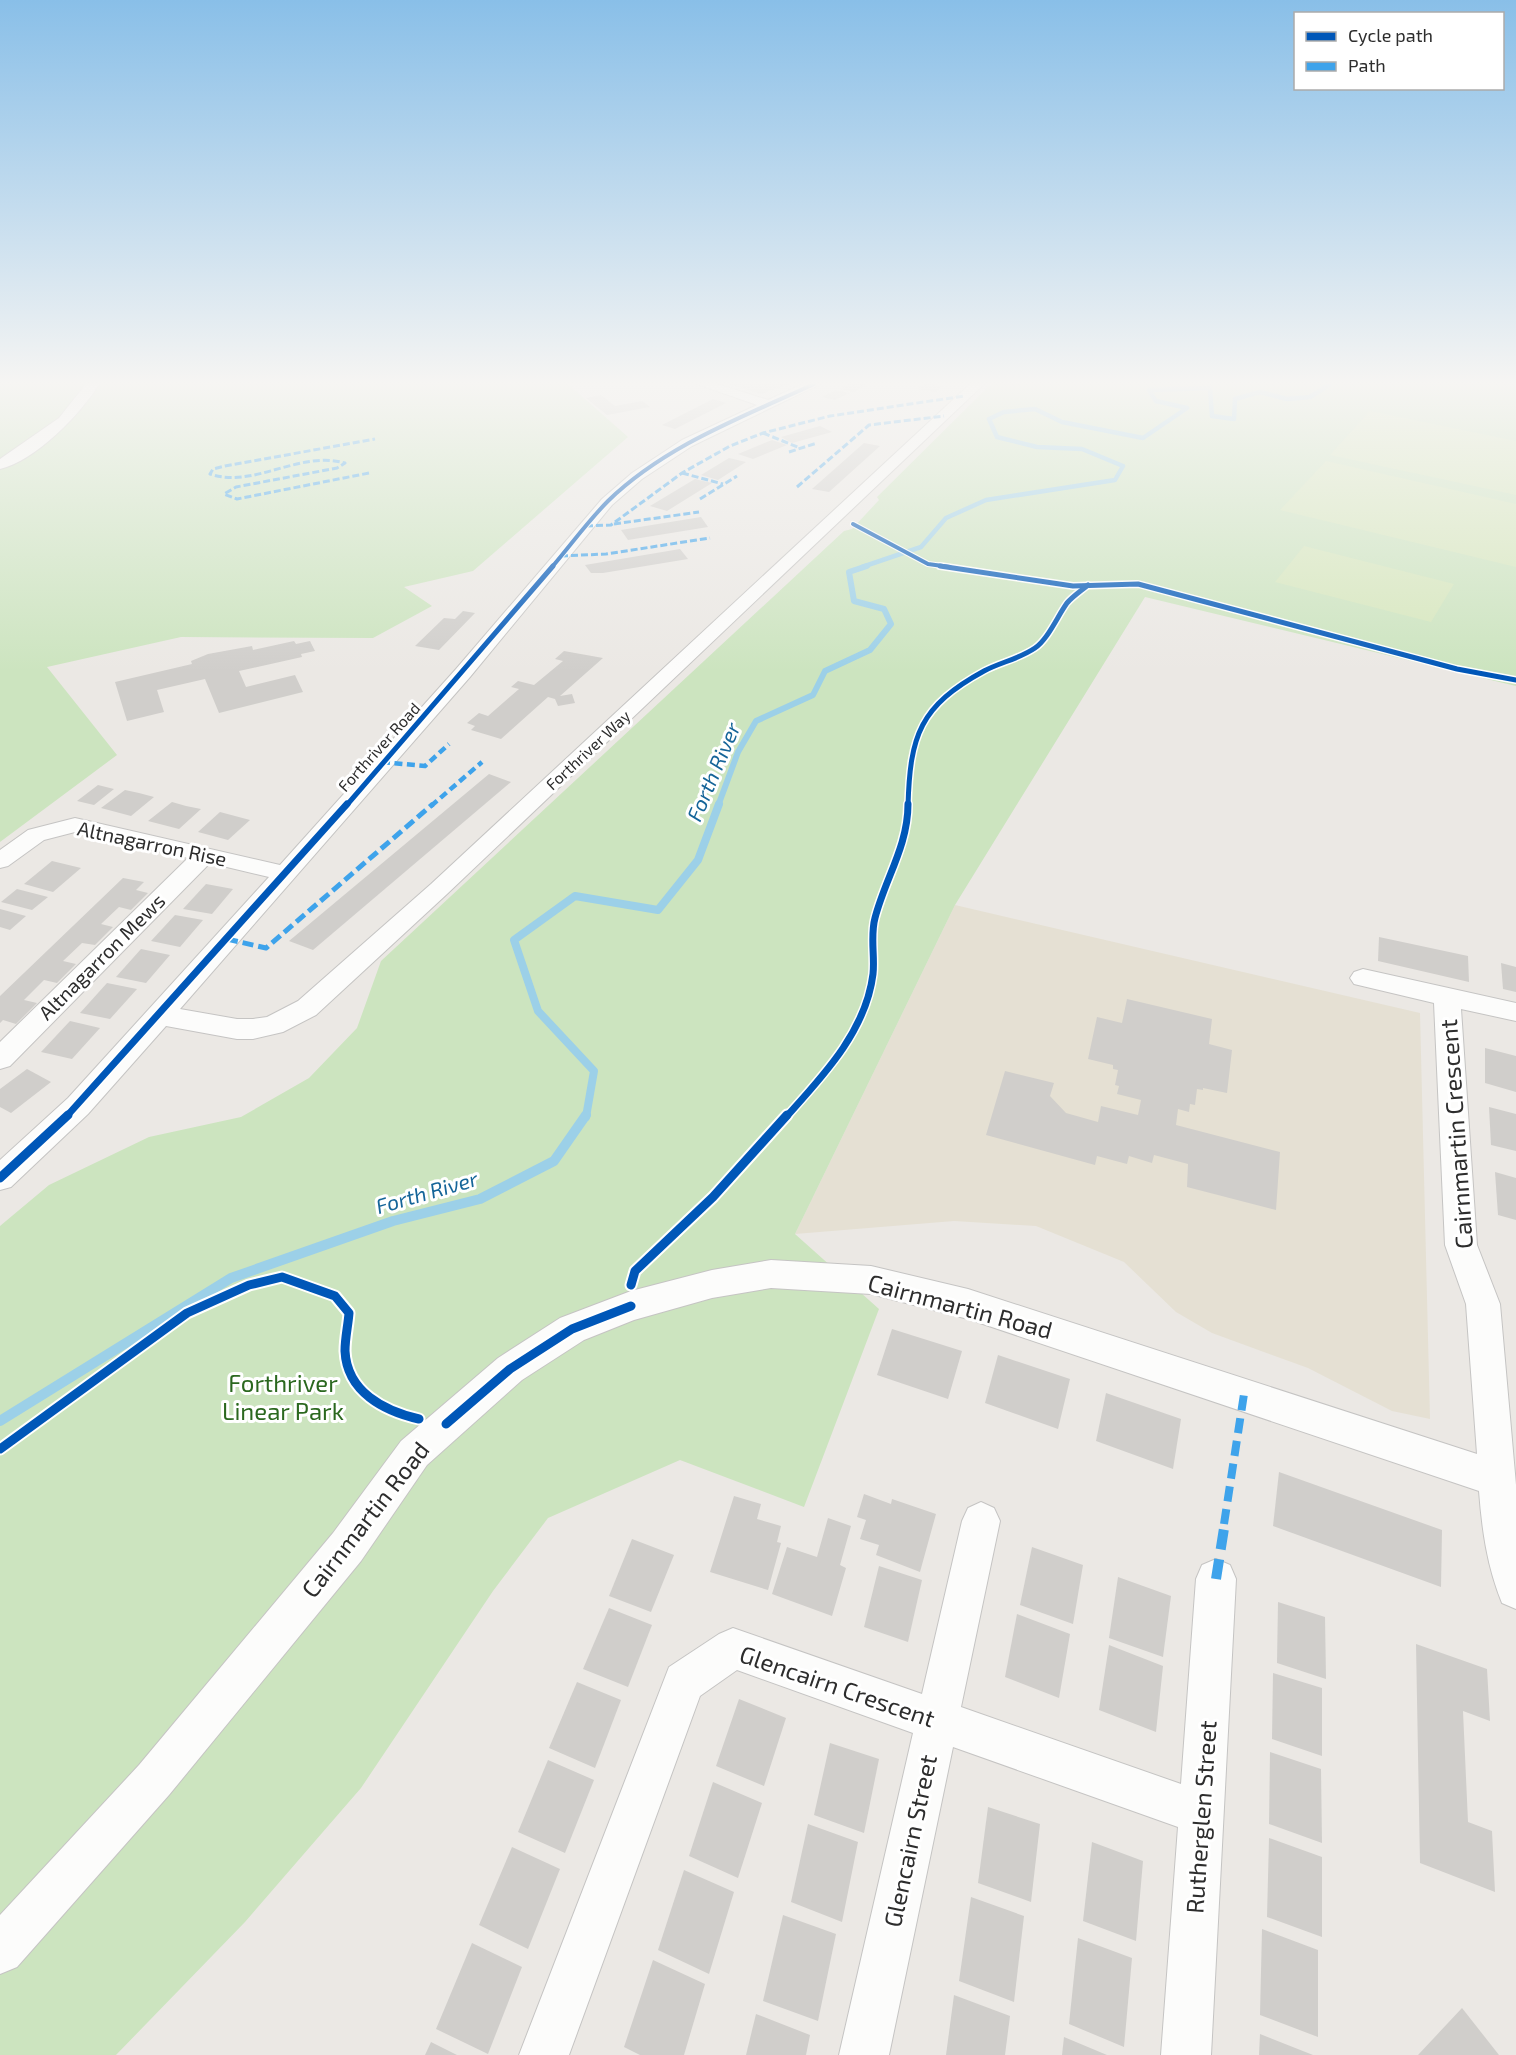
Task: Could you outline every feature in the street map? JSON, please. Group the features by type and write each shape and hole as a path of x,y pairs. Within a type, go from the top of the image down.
{"street":[{"name":"Forthriver Road","path":"0,1178 78,1106 470,664 607,502 632,480"},
{"name":"Forthriver Way","path":"159,1015 237,1029 253,1029 291,1018 307,1008 448,881 876,480"},
{"name":"Altnagarron Rise","path":"0,861 23,843 48,830 75,825 284,873"},
{"name":"Altnagarron Mews","path":"0,1059 205,855"},
{"name":"Cairnmartin Crescent","path":"1363,978 1516,1012"},
{"name":"Cairnmartin Crescent","path":"1447,997 1461,1245 1483,1304 1502,1541 1516,1589"},
{"name":"Cairnmartin Road","path":"0,1950 154,1780 347,1547 414,1453 510,1369 572,1329 631,1306 712,1284 771,1274 871,1280 968,1304 1383,1439 1497,1479"},
{"name":"Glencairn Street","path":"864,2055 926,1783 936,1721 981,1521"},
{"name":"Rutherglen Street","path":"1186,2055 1203,1814 1216,1579"},
{"name":"Glencairn Crescent","path":"544,2055 684,1682 733,1648 1203,1814"}],"shaded area":[{"path":"955,905 1420,1013 1430,1419 1392,1411 1308,1368 1212,1333 1176,1312 1124,1262 1036,1226 954,1221 795,1234"}],"green space":[{"path":"0,480 578,480 473,571 404,587 432,606 373,638 181,637 47,667 117,755 0,842"},
{"name":"Forthriver Linear Park","path":"894,480 1516,480 1516,686 1145,597 955,905 795,1234 879,1309 804,1507 680,1460 548,1518 493,1591 361,1788 245,1922 116,2055 0,2055 0,1226 49,1185 149,1137 241,1117 309,1078 357,1028 381,961 844,531 852,529 879,500 877,497"},
{"path":"1308,480 1410,480 1516,504 1516,567 1280,510"},
{"path":"1446,480 1516,480 1516,495"},
{"path":"1304,546 1454,584 1431,622 1275,582"}],"building":[{"path":"694,480 712,483 667,511 650,506"},
{"path":"822,480 842,480 829,492 812,489"},
{"path":"701,517 708,527 628,540 621,530"},
{"path":"680,549 688,559 603,573 591,573 585,565"},
{"path":"463,611 475,613 439,650 415,646 444,618 455,619"},
{"path":"294,641 296,644 310,641 315,651 301,654 302,657 239,671 246,687 295,675 303,692 219,713 205,679 157,690 164,712 127,721 115,682 192,664 191,661 208,654 252,646 253,650"},
{"path":"564,651 603,658 560,696 572,694 575,703 558,706 555,699 548,697 501,739 471,730 475,726 467,723 479,713 488,716 519,689 511,687 518,681 534,685 563,661 555,659"},
{"path":"489,774 511,782 313,950 289,941"},
{"path":"98,785 114,789 94,805 77,801"},
{"path":"125,790 154,797 131,816 101,808"},
{"path":"172,802 201,809 179,829 148,821"},
{"path":"220,812 250,820 228,840 198,832"},
{"path":"52,861 81,868 53,892 24,884"},
{"path":"123,878 144,882 136,890 148,893 131,910 119,907 101,924 113,927 95,945 82,943 63,961 76,964 57,983 44,980 24,1000 37,1003 16,1024 3,1020 0,1023 0,996"},
{"path":"206,884 233,889 212,914 183,909"},
{"path":"17,889 48,897 32,910 1,902"},
{"path":"0,909 26,916 10,930 0,927"},
{"path":"175,915 203,920 180,947 151,941"},
{"path":"1379,937 1468,956 1469,982 1378,961"},
{"path":"141,949 170,955 146,983 116,977"},
{"path":"1501,963 1516,967 1516,992 1503,989"},
{"path":"107,983 137,989 110,1019 80,1013"},
{"path":"1127,999 1212,1019 1209,1044 1232,1050 1227,1093 1197,1089 1195,1105 1190,1104 1189,1112 1178,1109 1176,1125 1280,1152 1276,1210 1187,1187 1188,1164 1154,1155 1152,1163 1129,1156 1127,1164 1097,1156 1095,1165 986,1135 1005,1071 1054,1083 1050,1096 1066,1113 1098,1122 1101,1106 1138,1115 1141,1100 1117,1094 1119,1086 1115,1085 1118,1070 1113,1069 1113,1065 1088,1059 1097,1017 1122,1023"},
{"path":"70,1021 100,1028 72,1059 41,1052"},
{"path":"1485,1048 1516,1056 1516,1092 1485,1083"},
{"path":"27,1069 51,1082 11,1113 0,1107 0,1089"},
{"path":"1489,1107 1516,1114 1516,1151 1491,1145"},
{"path":"1495,1172 1516,1178 1516,1220 1498,1215"},
{"path":"892,1329 962,1351 948,1399 877,1375"},
{"path":"998,1355 1070,1379 1058,1429 985,1403"},
{"path":"1106,1393 1181,1419 1173,1469 1096,1441"},
{"path":"1279,1472 1442,1530 1441,1587 1273,1526"},
{"path":"864,1494 891,1504 892,1499 936,1514 920,1572 876,1555 879,1545 860,1539 866,1520 857,1517"},
{"path":"734,1496 761,1504 757,1519 781,1526 777,1542 781,1543 768,1590 710,1572"},
{"path":"828,1518 851,1526 840,1565 846,1568 832,1616 772,1594 787,1547 817,1557"},
{"path":"632,1539 674,1555 651,1612 609,1596"},
{"path":"1032,1547 1083,1565 1073,1624 1020,1605"},
{"path":"879,1566 922,1580 908,1642 864,1627"},
{"path":"1118,1577 1171,1596 1163,1657 1109,1638"},
{"path":"1278,1602 1325,1617 1326,1679 1277,1663"},
{"path":"609,1608 652,1625 628,1687 583,1669"},
{"path":"1017,1614 1070,1634 1059,1698 1005,1677"},
{"path":"1416,1644 1487,1669 1490,1721 1463,1711 1468,1822 1492,1831 1495,1892 1420,1863"},
{"path":"1109,1645 1163,1666 1156,1732 1099,1710"},
{"path":"1273,1673 1322,1688 1322,1756 1272,1739"},
{"path":"577,1682 621,1700 595,1768 549,1748"},
{"path":"739,1699 786,1718 764,1786 716,1766"},
{"path":"830,1743 879,1759 864,1833 814,1815"},
{"path":"1270,1752 1321,1769 1322,1843 1269,1824"},
{"path":"548,1760 594,1780 565,1853 518,1832"},
{"path":"713,1782 762,1803 738,1878 689,1856"},
{"path":"988,1807 1040,1824 1031,1902 978,1883"},
{"path":"808,1824 858,1842 842,1922 791,1902"},
{"path":"1269,1838 1322,1857 1322,1937 1267,1917"},
{"path":"1092,1842 1143,1861 1136,1941 1083,1921"},
{"path":"512,1847 560,1869 528,1949 479,1925"},
{"path":"684,1870 734,1892 709,1974 658,1950"},
{"path":"971,1897 1024,1916 1014,2002 959,1981"},
{"path":"783,1915 836,1934 818,2021 763,2001"},
{"path":"1262,1929 1318,1950 1318,2037 1260,2015"},
{"path":"1078,1938 1132,1958 1124,2047 1069,2024"},
{"path":"472,1943 522,1967 488,2054 436,2029"},
{"path":"653,1960 705,1984 684,2055 640,2055 624,2047"},
{"path":"954,1995 1010,2016 1005,2055 946,2055"},
{"path":"1462,2008 1499,2055 1418,2055"},
{"path":"756,2014 810,2035 806,2055 746,2055"},
{"path":"1260,2034 1313,2055 1259,2055"},
{"path":"1064,2037 1107,2055 1062,2055"},
{"path":"431,2042 457,2055 425,2055"}],"waterway":[{"name":"Forth River","path":"862,567 921,547 946,518 986,500 1115,480"},
{"name":"Forth River","path":"718,806 738,752 756,721 813,695 825,671 870,650 891,624 884,609 854,601 849,572 867,566"},
{"name":"Forth River","path":"586,1117 594,1071 538,1011 514,940 575,896 658,910 698,860 719,804"},
{"name":"Forth River","path":"0,1421 231,1278 393,1221 480,1199 554,1161 586,1115"}],"marked path":[{"path":"274,480 236,487 224,494 237,499 334,480"},
{"path":"586,526 611,525 673,480"},
{"path":"708,480 723,484"},
{"path":"700,499 731,480"},
{"path":"797,487 805,480"},
{"path":"614,524 699,512"},
{"path":"561,556 606,554 710,538"},
{"path":"382,762 425,766 449,744"},
{"path":"227,939 266,948 482,762"},
{"path":"1216,1579 1244,1394"}],"cycle path":[{"path":"0,1178 78,1106 463,673 607,502 632,480"},
{"path":"853,524 928,564 1073,586 1138,584 1269,621 1288,623 1457,669 1516,680"},
{"path":"631,1285 635,1271 713,1197 807,1094 856,1031 873,975 874,920 900,853 908,822 909,766 917,733 930,710 960,686 986,670 1018,658 1037,647 1069,601 1088,585"},
{"path":"0,1449 187,1313 249,1285 282,1277 335,1296 349,1313 345,1354 356,1384 372,1401 382,1407 419,1419"},
{"path":"446,1424 510,1369 572,1329 631,1306"}]}
